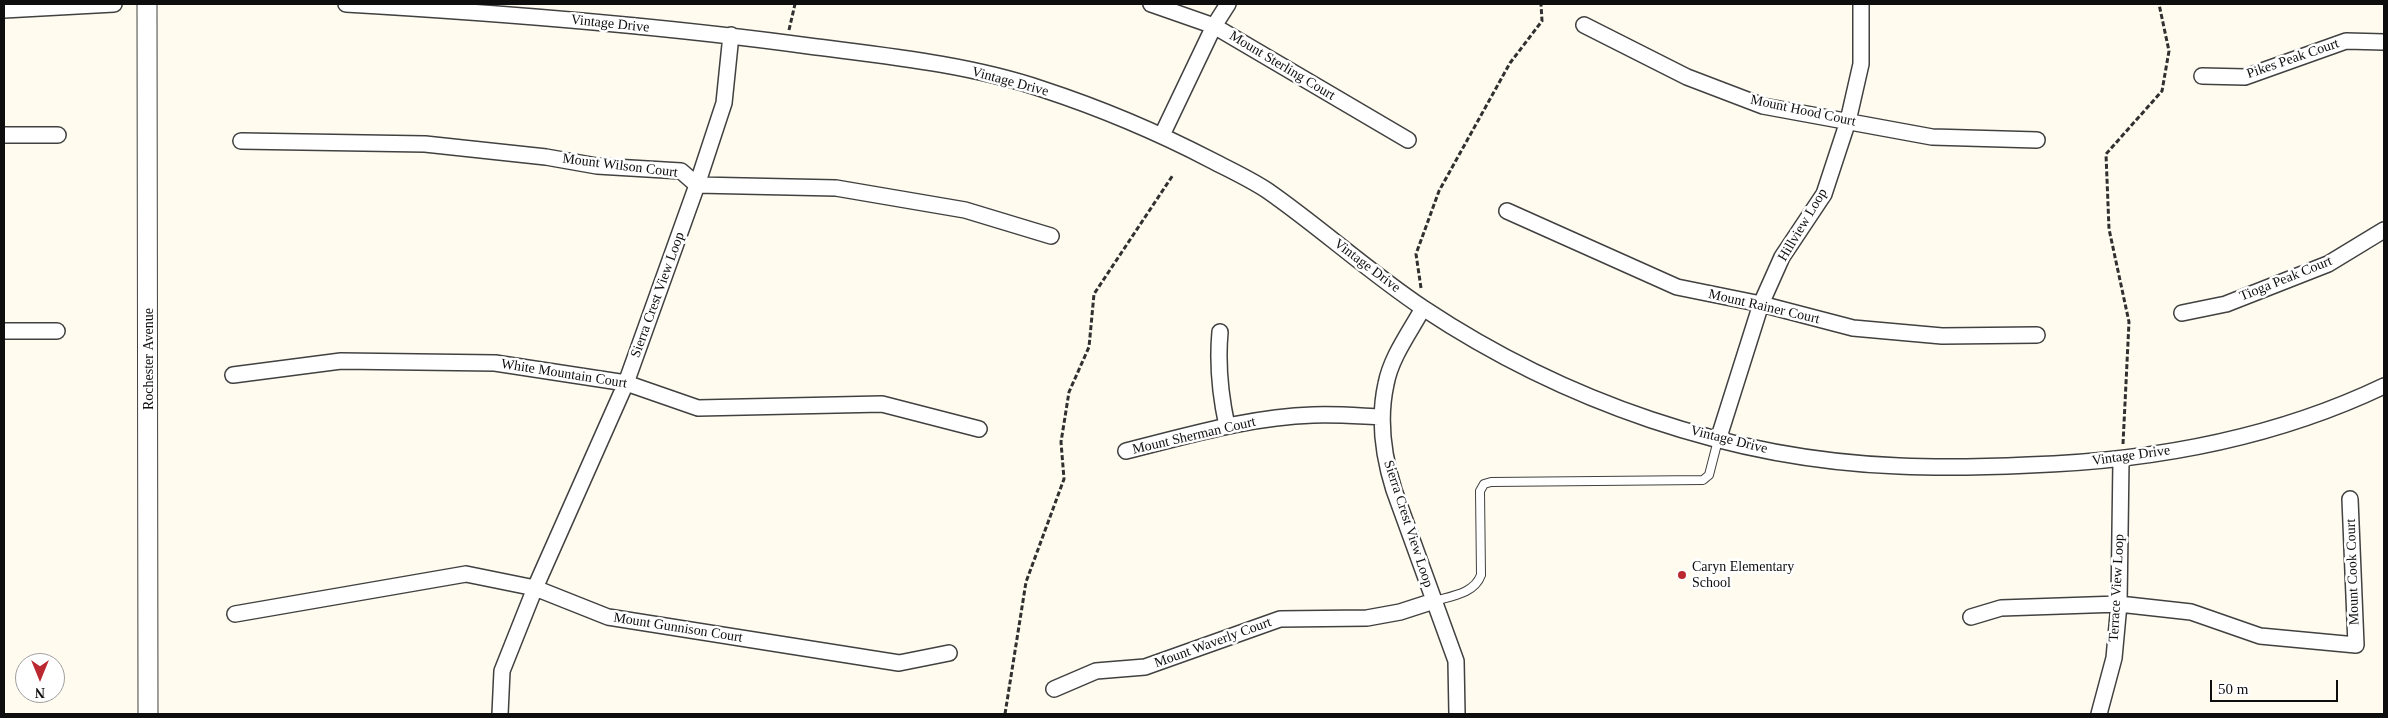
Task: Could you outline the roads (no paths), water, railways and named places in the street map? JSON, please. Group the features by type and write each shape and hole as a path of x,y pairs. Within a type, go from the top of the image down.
{"street":[{"path":"4,10 114,4"},
{"name":"Rochester Avenue","path":"148,4 148,714"},
{"name":"Vintage Drive","path":"346,4 489,8 731,35 932,62 1031,86 1162,135 1264,188 1423,308 1532,372 1649,419 1718,440 1814,458 1896,466 1989,467 2121,460 2228,441 2288,424 2384,386"},
{"name":"Mount Sterling Court","path":"1151,4 1214,26 1408,140"},
{"path":"1162,135 1214,26 1228,4"},
{"name":"Hillview Loop","path":"1718,440 1761,304 1782,257 1824,194 1848,121 1861,64 1861,4"},
{"name":"Mount Hood Court","path":"1584,25 1687,77 1763,106 1932,137 2037,140"},
{"name":"Sierra Crest View Loop","path":"500,714 502,670 535,588 626,383 697,185 724,103 731,35"},
{"name":"Pikes Peak Court","path":"2202,76 2245,77 2346,41 2384,42"},
{"path":"4,135 58,135"},
{"name":"Mount Wilson Court","path":"241,141 425,144 546,157 597,166 681,171 697,185"},
{"path":"697,185 836,188 965,210 1050,236"},
{"name":"Mount Rainer Court","path":"1506,211 1677,287 1761,304 1853,328 1942,336 2037,335"},
{"name":"Tioga Peak Court","path":"2182,313 2226,304 2328,264 2384,230"},
{"name":"Sierra Crest View Loop","path":"1423,308 1397,355 1386,383 1382,416 1386,463 1456,661 1457,714"},
{"path":"4,331 57,331"},
{"path":"1220,332 1217,362 1219,392 1226,426"},
{"name":"White Mountain Court","path":"233,375 341,362 495,363 626,383 698,408 882,404 979,429"},
{"name":"Mount Sherman Court","path":"1126,451 1226,426 1313,415 1382,416"},
{"name":"Terrace View Loop","path":"2099,714 2114,658 2119,604 2121,460"},
{"name":"Mount Cook Court","path":"2119,604 2191,612 2260,636 2356,645 2350,499"},
{"name":"Mount Gunnison Court","path":"235,614 466,574 535,588 608,617 899,663 949,653"},
{"name":"Mount Waverly Court","path":"1054,689 1096,671 1145,667 1280,619 1367,618 1400,612 1434,601"},
{"path":"1971,617 2001,608 2119,604"}],"lane":[{"path":"1434,601 1466,591 1478,584 1481,575 1480,491 1484,484 1490,482 1703,480 1709,475 1718,440"}],"place":[{"name":"Caryn Elementary School","path":"1682,575"}]}
